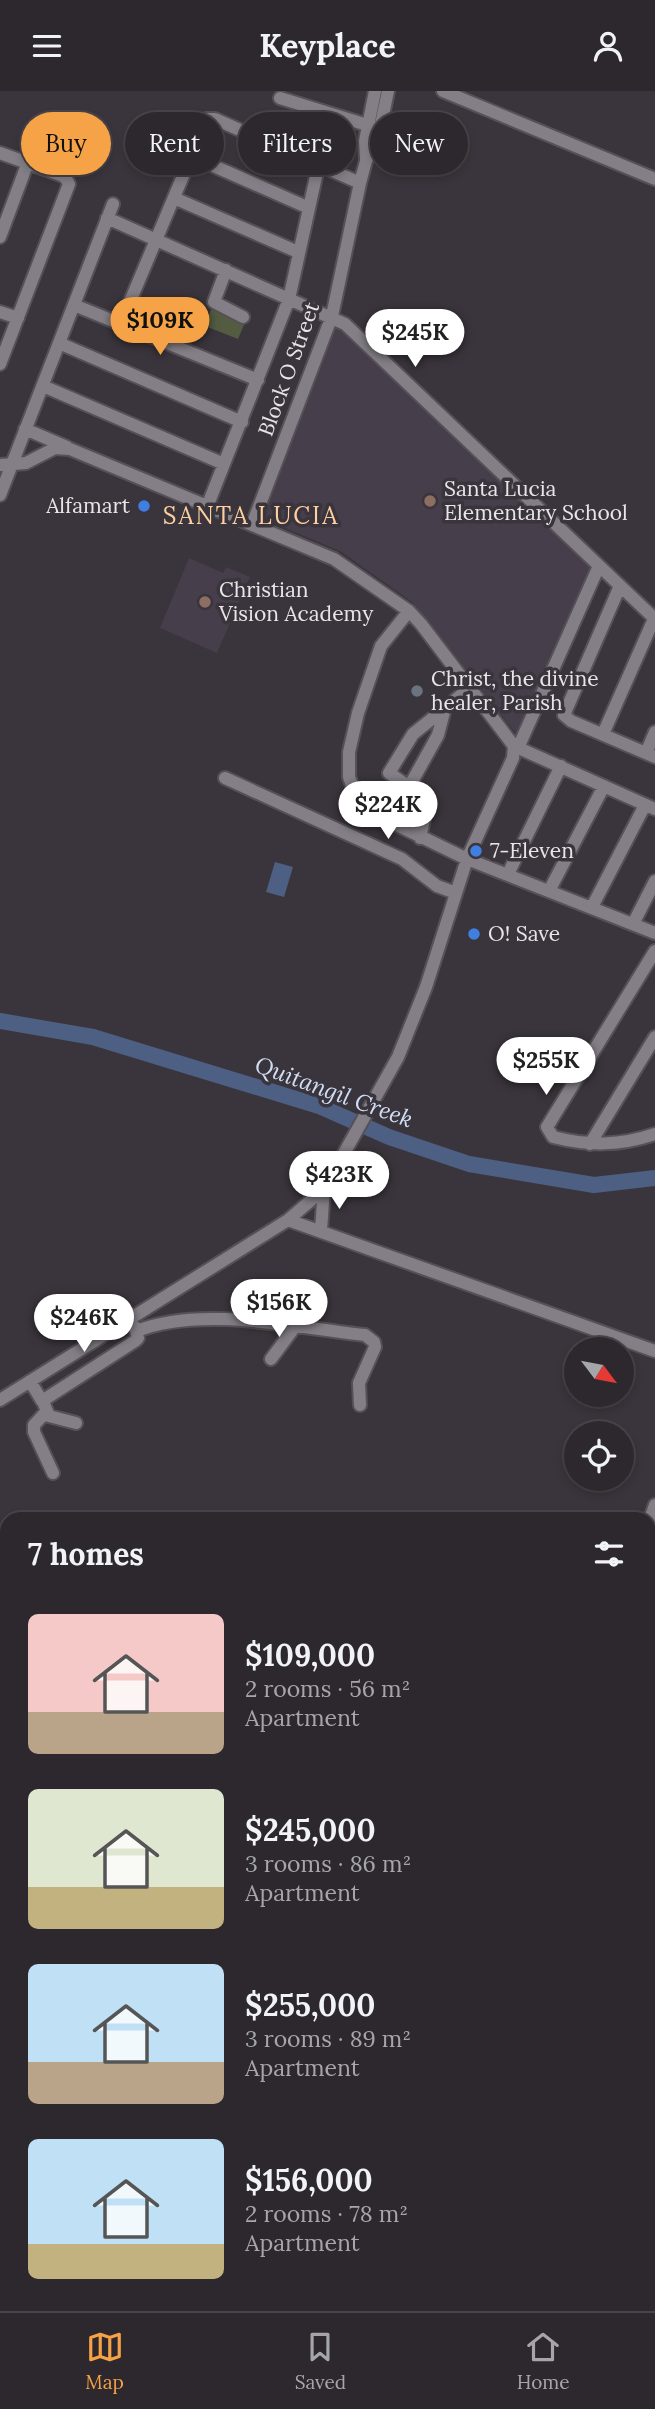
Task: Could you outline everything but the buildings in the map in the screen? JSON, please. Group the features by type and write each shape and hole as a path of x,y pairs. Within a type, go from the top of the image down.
{"street":[{"path":"374,112 375,91"},
{"path":"380,112 388,91"},
{"path":"443,91 655,179"},
{"path":"280,98 370,126"},
{"name":"Block O Street","path":"252,525 332,316 370,144"},
{"path":"0,153 21,160"},
{"path":"224,171 309,208"},
{"path":"0,237 23,175"},
{"path":"0,364 69,184 60,175"},
{"path":"121,323 183,175"},
{"path":"206,507 289,299 316,175"},
{"path":"344,175 360,183"},
{"path":"174,198 298,252"},
{"path":"0,495 6,464 25,429 43,386 113,204"},
{"path":"107,218 345,324 655,619 603,734"},
{"path":"226,270 214,303 243,317"},
{"path":"74,305 258,380"},
{"path":"0,312 18,319"},
{"path":"59,343 242,422"},
{"path":"43,386 224,464"},
{"path":"25,429 334,559 409,611 516,747 650,807 592,907"},
{"path":"6,464 26,463 55,448 70,449"},
{"path":"0,1400 288,1220 327,1183 398,1057 426,987 467,859 599,566"},
{"path":"620,586 564,712 565,717 650,755 655,732"},
{"path":"409,611 382,646 373,663 349,752 349,777 360,807 467,859 655,933"},
{"path":"420,838 428,800 389,773 413,734 470,688"},
{"path":"408,787 438,735 445,708"},
{"path":"508,874 561,766"},
{"path":"225,778 401,859 437,886 456,893"},
{"path":"549,891 604,786"},
{"path":"633,924 655,881"},
{"path":"655,951 547,1127 553,1137 590,1144 624,1144 651,1136 655,1123"},
{"path":"590,1144 655,1037"},
{"path":"309,1168 327,1183"},
{"path":"321,1230 327,1183"},
{"path":"288,1220 655,1351"},
{"path":"53,1473 34,1432 34,1425 44,1406 135,1341 137,1331 131,1317"},
{"path":"137,1331 156,1324 175,1322 297,1324 365,1335 374,1342 374,1353 359,1383 360,1405"},
{"path":"271,1359 297,1324"},
{"path":"30,1381 54,1419 76,1423"}],"shaded area":[{"path":"335,320 518,498 595,568 518,736 412,602 340,551 256,516"},
{"name":"Christian Vision Academy","path":"189,558 223,573 226,567 250,577 217,653 160,628"}],"green space":[{"path":"212,307 246,320 238,339 205,326"}],"water":[{"path":"275,862 293,867 284,897 266,892"}],"waterway":[{"name":"Quitangil Creek","path":"0,1021 93,1037 319,1106 389,1137 469,1164 594,1185 655,1178"}],"place":[{"name":"Santa Lucia Elementary School","path":"430,501"},
{"name":"Alfamart","path":"144,506"},
{"name":"Christian Vision Academy","path":"205,602"},
{"name":"Christ, the divine healer, Parish","path":"417,691"},
{"name":"7-Eleven","path":"476,851"},
{"name":"O! Save","path":"474,934"}],"district":[{"name":"SANTA LUCIA","path":"251,516"}]}
